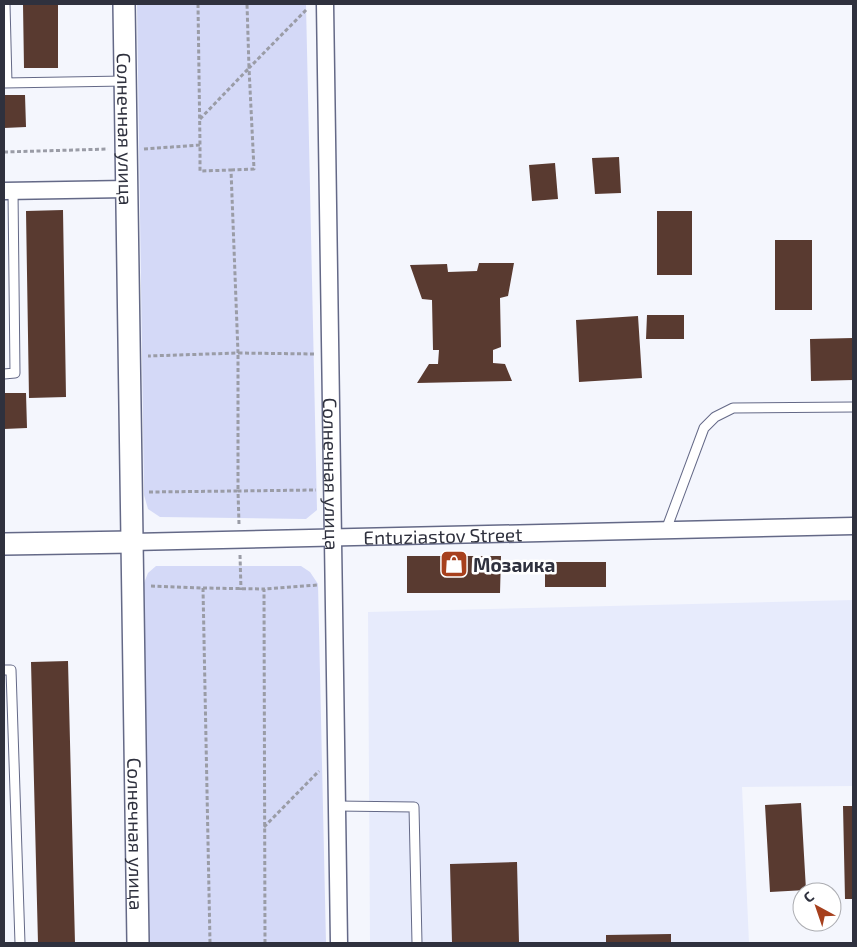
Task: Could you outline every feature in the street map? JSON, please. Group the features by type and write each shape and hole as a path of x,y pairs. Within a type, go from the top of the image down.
{"street":[{"name":"Солнечная улица","path":"124,4 138,943"},
{"name":"Солнечная улица","path":"325,4 339,943"},
{"path":"8,191 127,189"},
{"name":"Entuziastov Street","path":"4,544 853,526"}],"lane":[{"path":"5,4 5,83 126,81"},
{"path":"4,374 15,373 8,191"},
{"path":"666,530 704,428 715,417 733,408 853,407"},
{"path":"4,670 11,670 20,943"},
{"path":"337,806 414,807 417,943"}],"path":[{"path":"198,4 200,172 254,169 247,4"},
{"path":"199,120 313,4"},
{"path":"4,152 200,145"},
{"path":"231,170 238,353 238,491 241,590"},
{"path":"130,357 238,353 330,354"},
{"path":"132,492 332,490"},
{"path":"133,585 264,590 334,584"},
{"path":"203,588 210,943"},
{"path":"264,590 263,827 265,943"},
{"path":"263,827 336,754"}],"shaded area":[{"path":"137,4 306,4 317,510 306,519 160,517 148,509 144,495"},
{"path":"156,566 301,566 310,572 318,584 326,943 149,943 142,588 148,573"},
{"path":"853,600 853,786 742,787 749,943 370,943 368,612"}],"building":[{"path":"23,4 58,4 58,68 24,68"},
{"path":"4,95 25,95 26,127 4,128"},
{"path":"619,157 621,193 595,194 592,158"},
{"path":"555,163 558,199 532,201 529,165"},
{"path":"63,210 66,397 29,398 26,211"},
{"path":"657,211 692,211 692,275 657,275"},
{"path":"775,240 812,240 812,310 775,310"},
{"path":"479,263 514,263 508,296 500,298 501,347 493,350 493,363 505,364 512,381 417,383 429,364 438,364 439,350 433,350 432,300 422,299 410,265 447,264 448,272 477,271"},
{"path":"647,315 684,315 684,339 646,339"},
{"path":"638,316 642,378 579,382 576,320"},
{"path":"853,338 853,380 811,381 810,339"},
{"path":"4,393 26,393 27,428 4,429"},
{"path":"407,556 501,556 500,593 407,593"},
{"path":"545,562 606,562 606,587 545,587"},
{"path":"68,661 75,943 38,943 31,662"},
{"path":"801,803 806,882 792,882 792,891 770,892 765,805"},
{"path":"843,806 853,806 853,899 845,899"},
{"path":"517,862 519,943 452,943 450,864"},
{"path":"671,934 671,943 606,943 606,935"}],"place":[{"name":"Мозаика","path":"454,564"}]}
